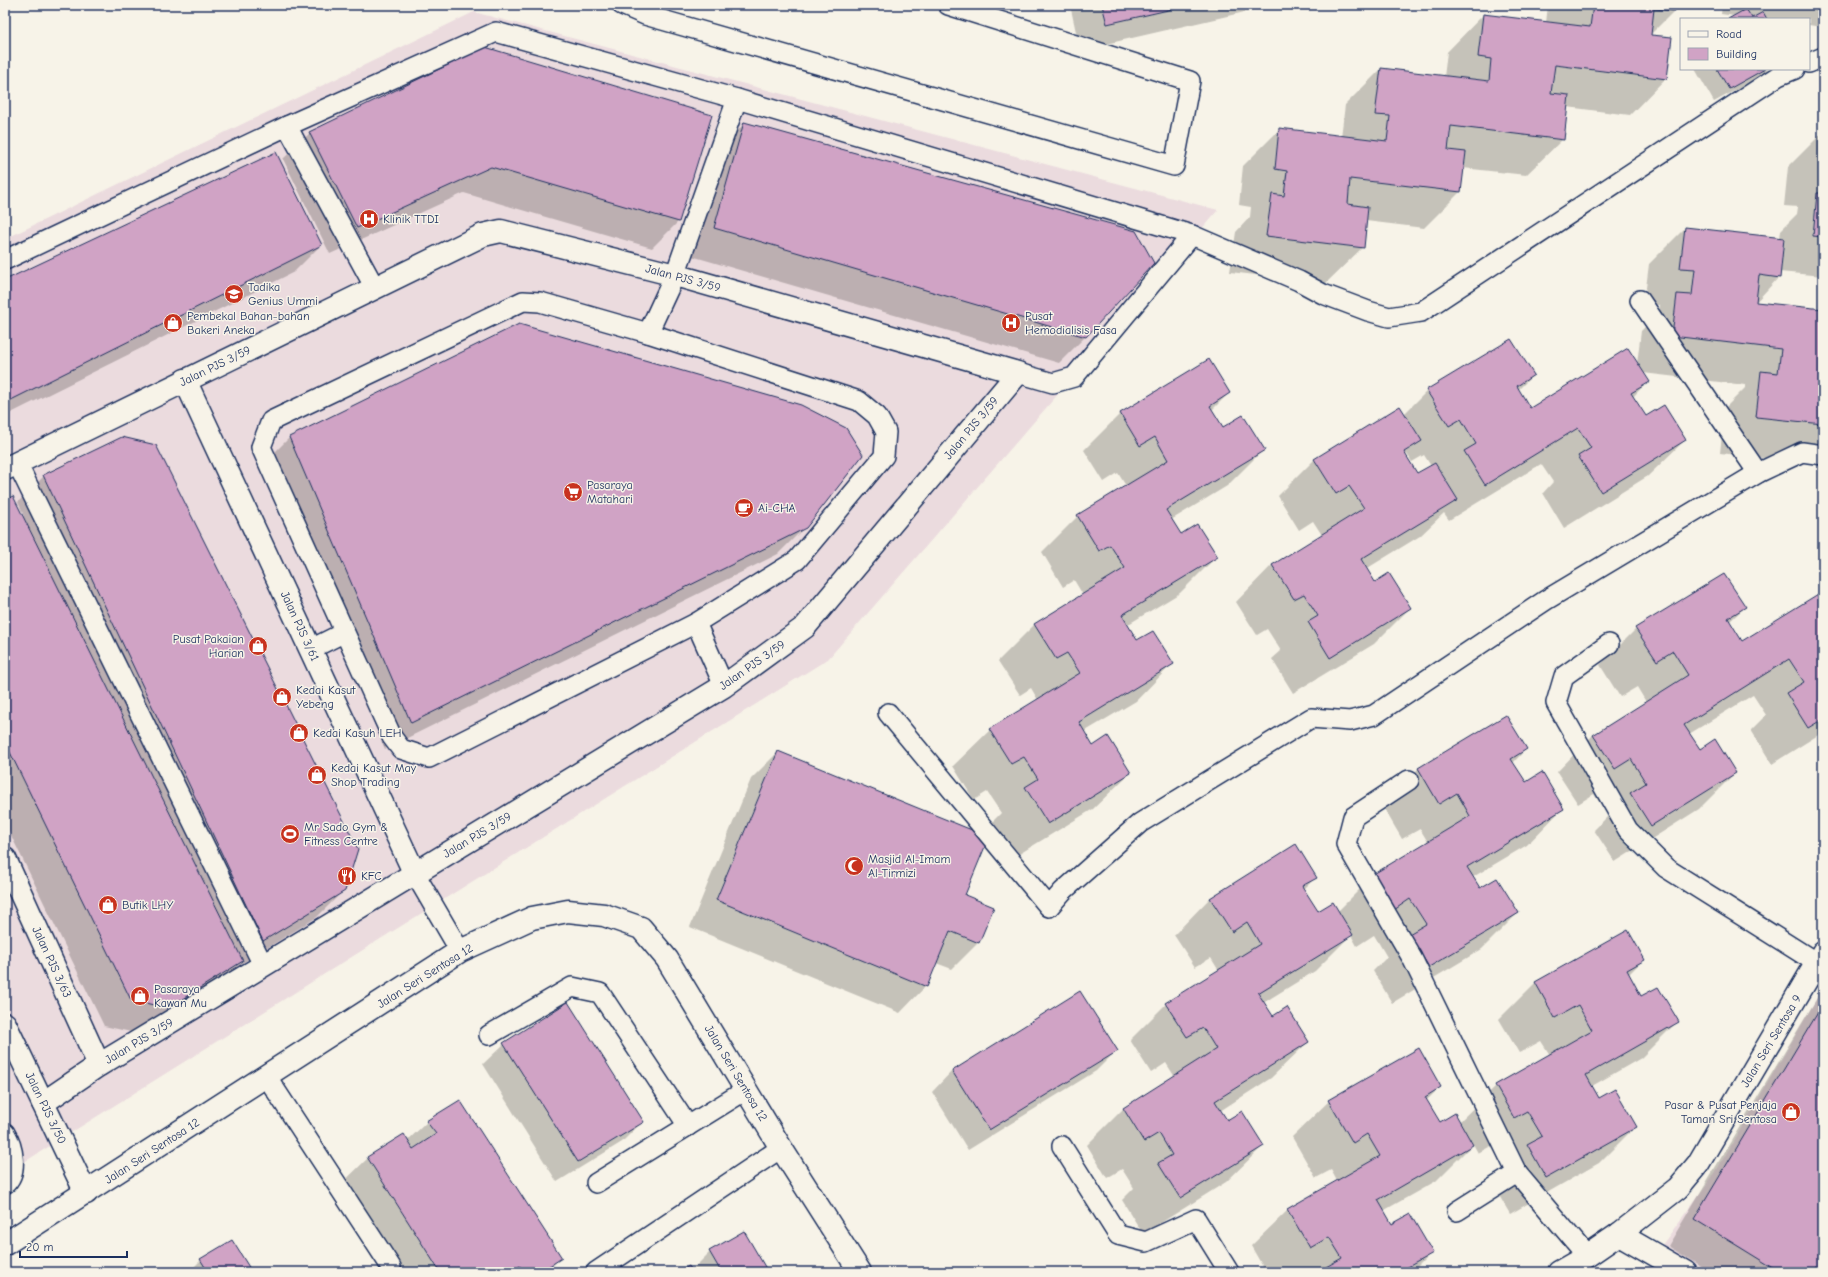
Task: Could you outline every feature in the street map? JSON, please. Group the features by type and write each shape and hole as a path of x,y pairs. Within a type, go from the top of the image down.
{"street":[{"name":"Jalan PJS 3/59","path":"11,466 483,235 500,231 675,275 1018,373 805,627 724,686 414,872 99,1065 43,1103"},
{"name":"Jalan PJS 3/61","path":"185,380 414,872"},
{"name":"Jalan PJS 3/63","path":"5,859 99,1065"},
{"name":"Jalan Seri Sentosa 12","path":"5,1244 267,1077 460,951 532,918 568,911 604,915 641,928 667,959 781,1148 860,1272"},
{"name":"Jalan Seri Sentosa 9","path":"1559,1272 1587,1256 1619,1234 1678,1188 1698,1164 1820,957"},
{"name":"Jalan PJS 3/50","path":"5,1024 86,1193"},
{"path":"1619,1234 1685,1272"}],"lane":[{"path":"622,5 645,15 1174,166 1190,81 948,5"},
{"path":"5,260 287,126 496,32 737,99 1192,235 1299,281 1323,294 1368,311 1389,317 1420,312 1772,80 1793,70"},
{"path":"1810,63 1823,57"},
{"path":"648,333 675,275 737,99"},
{"path":"287,126 375,288"},
{"path":"1018,373 1052,383 1074,378 1192,235"},
{"path":"1640,300 1758,472"},
{"path":"523,301 540,302 648,333 859,401 877,416 886,432 884,456 797,560 696,623 429,758 401,749 392,737 343,633 261,447 271,421 523,301"},
{"path":"888,713 1049,906 1063,891 1140,823 1304,722 1311,718 1350,720 1374,715 1546,600 1758,472 1802,452 1823,455"},
{"path":"11,466 263,965"},
{"path":"696,623 724,686"},
{"path":"311,649 343,633"},
{"path":"1609,644 1564,676 1556,703 1628,830 1666,868 1820,957"},
{"path":"1409,780 1354,817 1346,844 1412,958 1517,1173 1587,1256"},
{"path":"414,872 460,951"},
{"path":"489,1035 572,987 600,993 688,1126"},
{"path":"267,1077 391,1267"},
{"path":"596,1183 746,1090"},
{"path":"5,1133 10,1142 14,1169 5,1184"},
{"path":"1062,1146 1118,1235 1146,1242 1196,1220 1229,1272"},
{"path":"599,1271 781,1148"},
{"path":"1457,1211 1517,1173"}],"shaded area":[{"path":"474,12 1218,210 828,659 5,1174 5,239"},
{"name":"Pasar & Pusat Penjaja Taman Sri Sentosa","path":"1823,988 1823,1272 1708,1272 1662,1245 1715,1173"}],"building":[{"path":"1102,5 1190,5 1107,24"},
{"path":"1593,5 1675,5 1675,11 1654,9 1651,35 1672,37 1667,79 1555,65 1551,93 1569,95 1564,140 1451,126 1448,150 1466,152 1461,192 1350,179 1348,204 1368,207 1364,248 1266,236 1272,194 1284,196 1287,171 1275,169 1279,128 1387,141 1390,116 1375,115 1381,68 1489,81 1491,59 1478,57 1483,14 1590,27"},
{"path":"1746,9 1752,18 1730,18"},
{"path":"1763,12 1766,18 1752,18"},
{"path":"485,47 712,115 679,222 491,167 357,228 309,132"},
{"path":"1718,70 1763,70 1729,89"},
{"path":"744,122 1136,231 1154,263 1086,337 714,228"},
{"path":"1823,141 1823,170 1820,170"},
{"path":"276,152 322,245 5,403 5,280"},
{"path":"1817,193 1823,193 1823,237 1813,236"},
{"path":"1685,227 1784,238 1780,278 1759,275 1756,302 1823,309 1823,424 1756,417 1761,371 1778,373 1781,349 1672,336 1677,294 1692,295 1695,269 1680,268"},
{"name":"Pasaraya Matahari","path":"519,324 801,405 846,428 863,455 806,528 411,723 289,437"},
{"path":"1511,339 1534,375 1517,386 1530,408 1628,348 1650,382 1631,393 1646,416 1664,405 1686,440 1601,492 1578,456 1591,448 1578,428 1485,485 1464,451 1476,444 1461,419 1449,426 1426,390"},
{"path":"1209,359 1230,393 1210,406 1223,427 1243,415 1265,450 1166,510 1181,534 1197,524 1218,557 1122,615 1137,640 1153,631 1174,664 1079,722 1093,746 1108,736 1131,773 1048,824 1025,787 1038,779 1024,757 1011,764 989,729 1080,673 1067,653 1056,659 1034,624 1125,568 1110,545 1099,551 1077,515 1168,460 1155,437 1140,446 1120,413"},
{"path":"1400,406 1422,441 1404,452 1417,473 1435,463 1458,500 1361,559 1375,582 1389,573 1411,608 1330,658 1308,622 1318,616 1304,594 1294,599 1272,565 1364,508 1349,486 1336,494 1314,459"},
{"path":"122,437 156,445 358,849 345,891 263,941 43,475"},
{"path":"13,496 243,961 168,1008 131,1000 5,742 5,500"},
{"path":"1724,574 1746,607 1728,618 1742,641 1823,591 1823,719 1808,728 1786,693 1804,682 1789,659 1684,725 1700,749 1715,739 1736,773 1651,826 1630,793 1646,783 1631,759 1615,769 1593,735 1688,675 1673,651 1657,661 1635,628"},
{"path":"1506,715 1527,749 1511,759 1526,782 1542,772 1564,809 1467,867 1480,888 1497,878 1519,913 1429,967 1409,934 1426,924 1410,899 1394,910 1372,875 1470,816 1457,793 1439,804 1418,768"},
{"name":"Masjid Al-Imam Al-Tirmizi","path":"778,751 989,837 965,895 994,907 979,943 950,931 927,987 716,900"},
{"path":"1296,844 1317,878 1302,886 1318,911 1333,902 1353,935 1258,993 1273,1016 1287,1007 1309,1042 1215,1101 1227,1120 1242,1111 1264,1146 1180,1198 1158,1163 1172,1155 1159,1133 1144,1142 1123,1108 1216,1049 1203,1028 1187,1037 1165,1003 1260,944 1247,922 1232,932 1210,898"},
{"path":"1628,930 1645,960 1627,970 1641,996 1658,987 1679,1022 1586,1075 1599,1098 1615,1089 1637,1127 1546,1178 1527,1144 1542,1136 1527,1111 1514,1118 1495,1085 1592,1030 1578,1005 1555,1018 1535,982"},
{"path":"1080,991 1118,1051 989,1130 952,1071"},
{"path":"568,1002 644,1122 578,1162 503,1043"},
{"name":"Pasar & Pusat Penjaja Taman Sri Sentosa","path":"1823,1004 1823,1272 1780,1272 1694,1219"},
{"path":"1419,1048 1441,1087 1425,1097 1440,1122 1455,1113 1473,1145 1378,1200 1392,1224 1410,1214 1433,1253 1399,1272 1329,1272 1326,1267 1342,1258 1329,1237 1310,1248 1287,1209 1380,1156 1367,1134 1353,1143 1328,1100"},
{"path":"460,1100 562,1258 540,1272 523,1272 520,1266 510,1272 440,1272 367,1157 404,1134 413,1149 436,1134 426,1121"},
{"path":"744,1231 768,1272 716,1272 720,1270 709,1251"},
{"path":"232,1240 252,1272 208,1272 200,1259"},
{"path":"689,1266 693,1272 678,1272"}],"place":[{"name":"Klinik TTDI","path":"369,219"},
{"name":"Tadika Genius Ummi","path":"234,294"},
{"name":"Pembekal Bahan-bahan Bakeri Aneka","path":"173,323"},
{"name":"Pusat Hemodialisis Fasa","path":"1011,323"},
{"name":"Pasaraya Matahari","path":"573,492"},
{"name":"Ai-CHA","path":"744,508"},
{"name":"Pusat Pakaian Harian","path":"258,646"},
{"name":"Kedai Kasut Yebeng","path":"282,697"},
{"name":"Kedai Kasuh LEH","path":"299,733"},
{"name":"Kedai Kasut May Shop Trading","path":"317,775"},
{"name":"Mr Sado Gym & Fitness Centre","path":"290,834"},
{"name":"Masjid Al-Imam Al-Tirmizi","path":"854,866"},
{"name":"KFC","path":"347,876"},
{"name":"Butik LHY","path":"108,905"},
{"name":"Pasaraya Kawan Mu","path":"140,996"},
{"name":"Pasar & Pusat Penjaja Taman Sri Sentosa","path":"1791,1112"}]}
